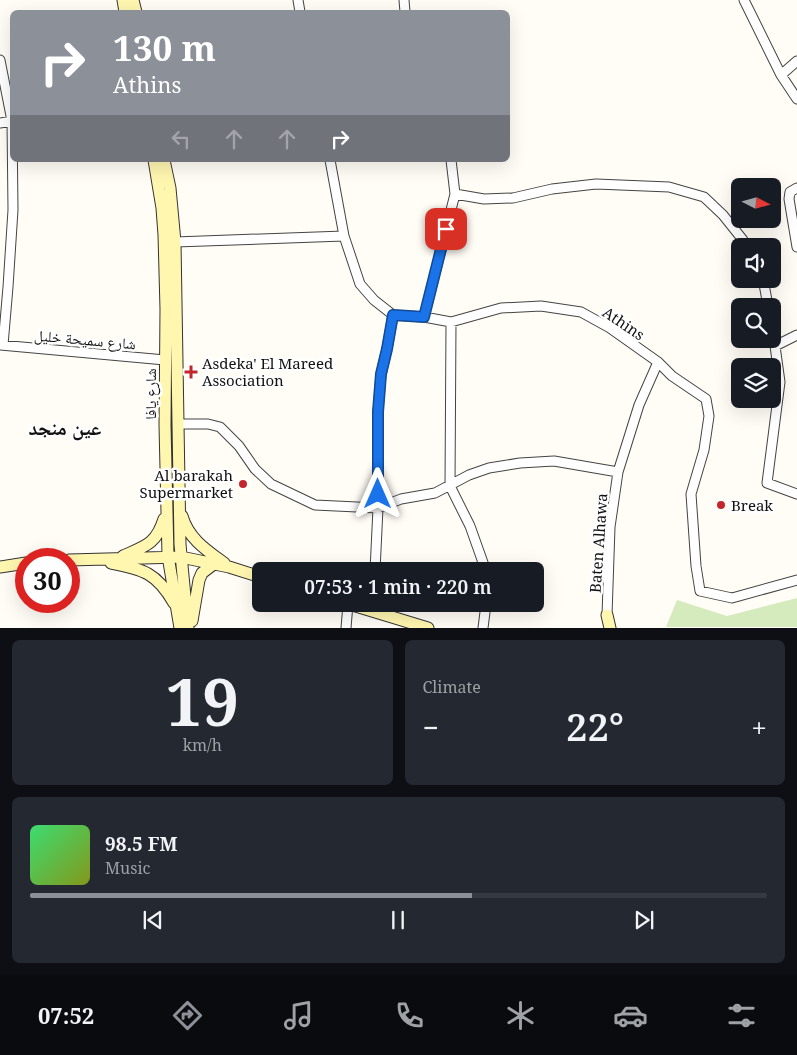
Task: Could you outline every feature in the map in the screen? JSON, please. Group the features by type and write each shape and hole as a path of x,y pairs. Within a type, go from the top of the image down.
{"main road":[{"name":"شارع يافا","path":"154,162 162,208 164,235 168,556 180,628"},
{"name":"شارع يافا","path":"164,162 170,188 175,242 181,557 190,628"},
{"path":"180,507 187,529 193,538 209,553 229,567"},
{"path":"118,558 155,539 160,533 167,513"},
{"path":"80,559 181,557 252,573"},
{"path":"84,559 136,568 146,572 161,584 177,608"},
{"path":"0,562 15,563"},
{"path":"190,628 199,580 202,573 215,564"},
{"path":"0,567 15,565"},
{"path":"385,612 428,628"},
{"path":"606,628 607,615"},
{"path":"607,615 610,628"}],"street":[{"path":"744,0 781,75 797,99"},
{"name":"شارع سميحة خليل","path":"0,60 10,111"},
{"path":"781,75 797,61"},
{"name":"شارع سميحة خليل","path":"12,162 13,210 8,287 1,345 165,360"},
{"path":"330,162 344,236 360,284 374,300 393,315 380,383 375,562"},
{"path":"424,317 455,194 451,162"},
{"path":"455,194 484,199 513,198 552,188 596,184 669,187 704,197 741,238"},
{"path":"797,188 790,192 789,199 797,247"},
{"path":"175,242 344,236"},
{"name":"Athins","path":"393,315 424,317 452,322 501,308 541,306 582,312 610,328 658,362 672,376 706,399 709,416 704,450 691,494 696,566 700,591 732,598 797,580"},
{"path":"452,322 450,486 470,526 483,562"},
{"path":"781,343 797,335"},
{"path":"775,348 780,382 767,483 797,494"},
{"name":"Baten Alhawa","path":"607,615 610,527 618,472 639,405 658,362"},
{"path":"178,424 208,424 220,427 239,446 255,469 271,484 315,506 378,508 401,499 435,493 468,475 490,468 520,463 554,461 618,472"},
{"path":"346,628 347,612"},
{"path":"483,628 485,612"}],"green space":[{"path":"797,598 797,627 666,627 677,600 727,616"}],"place":[{"name":"Asdeka' El Mareed Association","path":"191,372"},
{"name":"Al barakah Supermarket","path":"243,484"},
{"name":"Break","path":"721,505"}],"district":[{"name":"عين منجد","path":"65,427"}],"route":[{"path":"378,494 378,412 381,374 393,315 424,317 446,229"}]}
